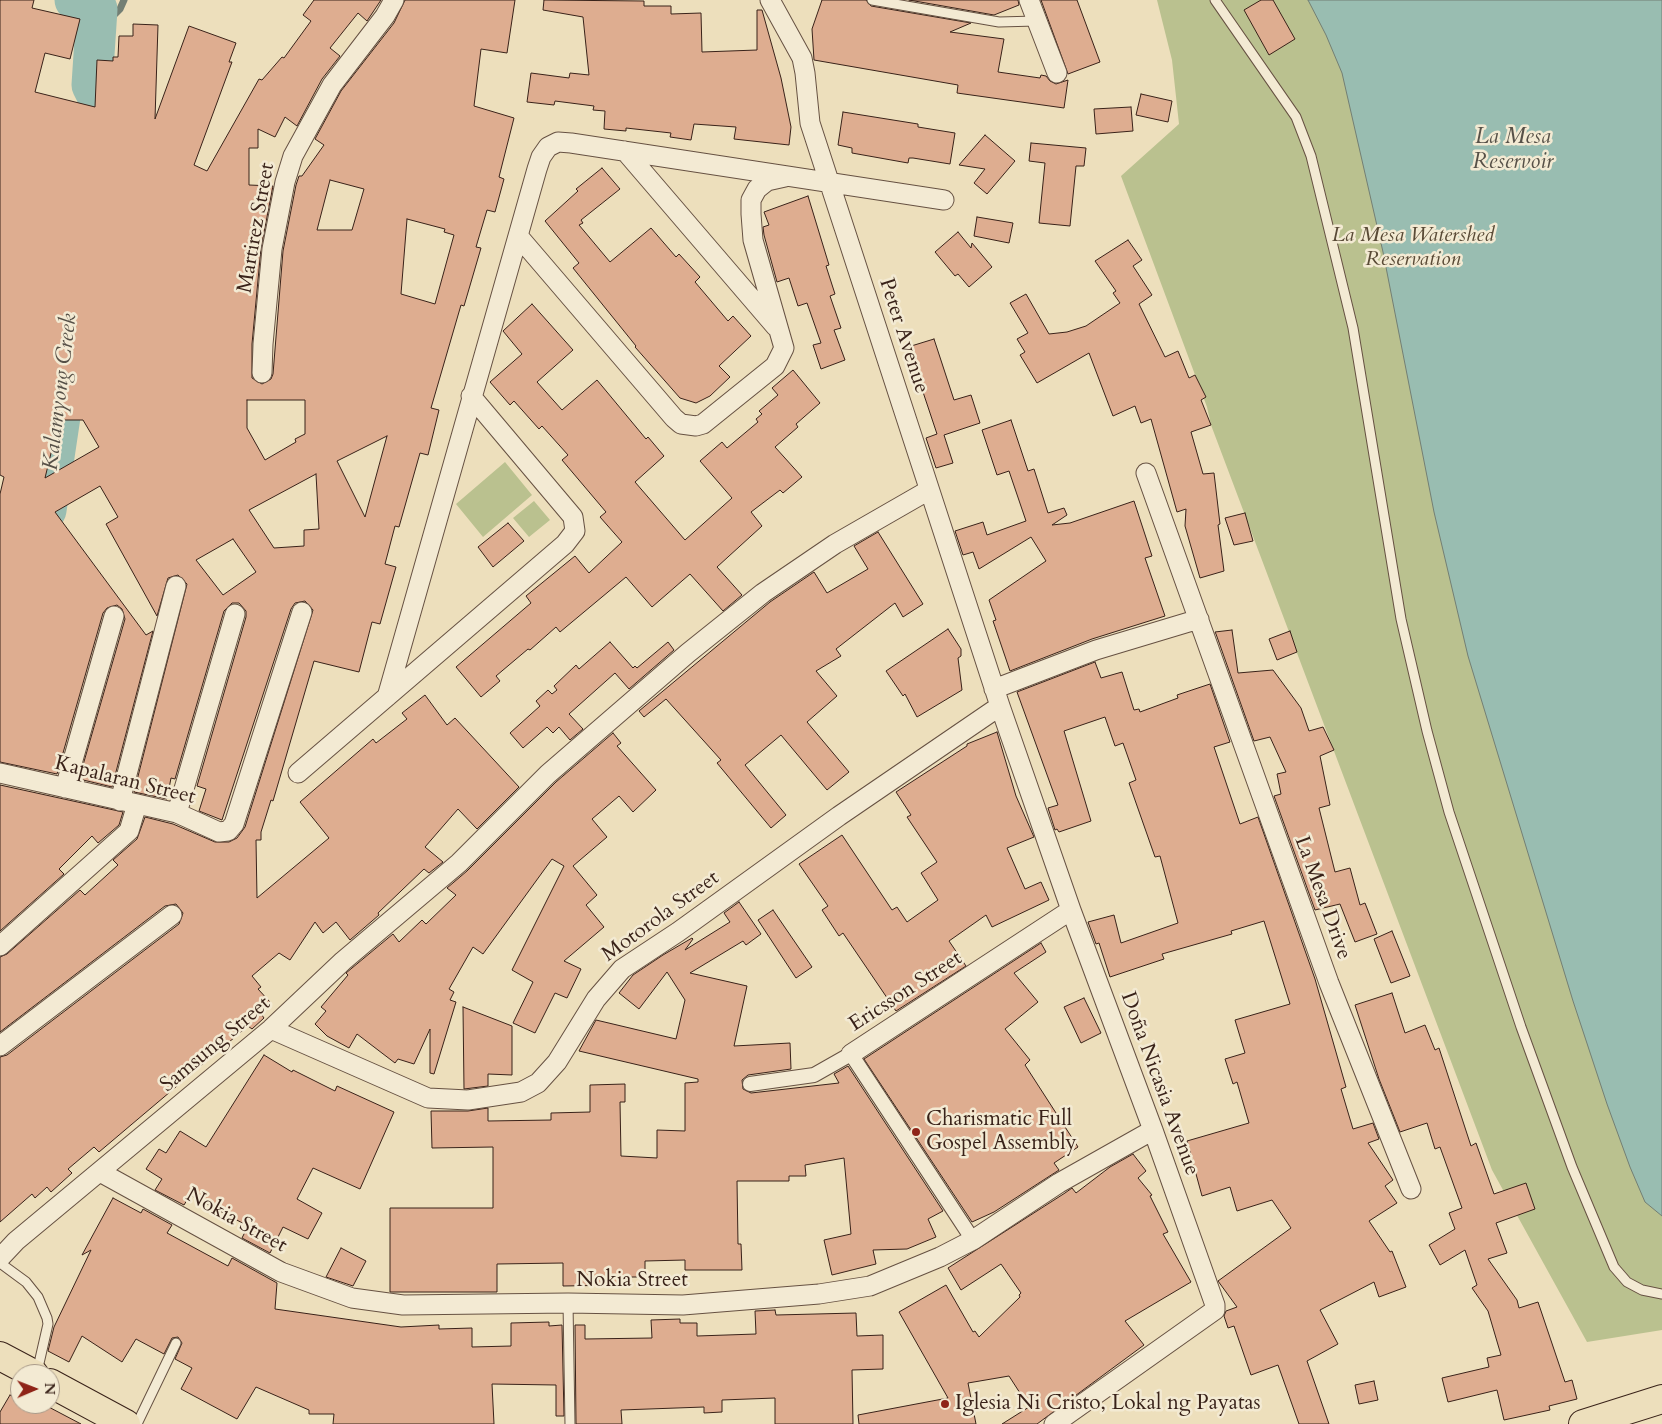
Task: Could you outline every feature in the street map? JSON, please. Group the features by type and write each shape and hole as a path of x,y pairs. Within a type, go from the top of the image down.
{"main road":[{"path":"0,1356 16,1364"},
{"path":"60,1389 122,1423"},
{"path":"1583,1424 1662,1399"}],"street":[{"name":"Martirez Street","path":"262,374 262,344 272,248 285,182 293,156 332,85 385,16 394,0"},
{"name":"Peter Avenue","path":"770,0 802,58 810,123 997,697"},
{"path":"1028,0 1057,73"},
{"path":"387,697 537,169 541,157 548,147 558,142 944,200"},
{"path":"625,151 781,332"},
{"path":"518,237 674,418 681,424 696,426 703,424 775,366 784,348 781,332 753,240 751,200 757,189 767,181 789,176"},
{"path":"298,773 566,544 575,531 573,517 471,396"},
{"name":"La Mesa Drive","path":"1146,473 1329,983 1411,1189"},
{"name":"Samsung Street","path":"0,1258 16,1241 272,1029 349,955 459,863 548,774 680,659 763,592 835,544 929,490"},
{"path":"0,946 129,831 129,802 176,586"},
{"name":"Kapalaran Street","path":"0,773 177,813 219,832 228,831 234,824 302,612"},
{"path":"177,813 235,614"},
{"path":"65,788 114,616"},
{"path":"997,697 1096,650 1198,619"},
{"name":"Doña Nicasia Avenue","path":"997,697 1070,910 1153,1130 1215,1310 1054,1424"},
{"name":"Motorola Street","path":"272,1029 428,1098 468,1100 521,1092 538,1083 557,1062 596,999 622,969 678,932 839,816 997,697"},
{"name":"Ericsson Street","path":"974,1240 851,1054 1070,910"},
{"path":"0,1046 172,914"},
{"path":"750,1084 814,1075 851,1054"},
{"name":"Nokia Street","path":"100,1172 281,1272 352,1298 403,1305 568,1303 683,1305 819,1294 870,1286 940,1257 974,1240 1059,1183 1153,1130"}],"lane":[{"path":"872,0 999,22 1036,21"},
{"path":"1215,0 1296,117 1311,156 1353,328 1401,619 1427,731 1449,812 1521,1028 1572,1167 1614,1266 1627,1282 1642,1290 1662,1294"},
{"path":"0,1263 26,1282 38,1297 47,1318 48,1324 38,1364"},
{"path":"568,1303 570,1424"},
{"path":"122,1423 176,1343"}],"green space":[{"name":"La Mesa Watershed Reservation","path":"1157,0 1662,0 1662,1330 1587,1342 1492,1170 1211,425 1207,407 1121,176 1179,124 1172,60"},
{"path":"505,462 532,495 483,537 456,504"},
{"path":"534,501 550,520 529,537 513,518"}],"water":[{"name":"La Mesa Reservoir","path":"1308,0 1662,0 1662,1216 1645,1202 1607,1104 1573,1001 1468,656 1434,512 1383,252 1342,73 1326,35"}],"building":[{"path":"0,0 34,0 32,8 80,19 70,59 45,53 35,92 95,107 97,60 113,61 113,57 118,57 119,36 133,36 133,24 158,25 155,119 189,26 236,43 229,62 232,62 194,165 207,171 259,79 262,80 282,57 284,58 311,21 303,15 314,0 381,0 367,21 358,13 330,48 340,56 322,79 297,126 285,117 275,137 258,129 258,148 249,148 249,185 273,186 261,248 252,344 252,378 262,384 271,379 273,374 283,251 296,185 299,176 302,176 324,145 315,139 341,91 394,23 405,0 515,0 507,53 481,49 474,106 514,118 499,177 504,179 495,212 487,210 476,247 481,248 464,306 461,305 431,408 439,410 428,455 420,453 399,527 395,526 385,564 396,567 380,624 372,622 359,672 314,661 273,801 271,800 261,832 261,840 256,840 257,898 329,838 300,802 373,739 376,743 407,719 402,713 425,695 447,725 455,718 519,787 477,829 458,809 425,847 443,862 429,873 424,869 378,913 379,915 350,940 336,922 323,933 315,922 290,960 279,953 252,976 261,987 258,989 270,1002 259,1011 264,1018 252,1029 248,1026 99,1152 94,1147 68,1169 72,1173 51,1192 47,1187 35,1198 32,1194 0,1222 0,1057 7,1055 179,924 183,913 176,904 165,906 0,1032 0,957 7,954 80,890 85,895 118,865 113,860 137,839 145,817 173,824 215,842 229,842 237,838 245,827 313,610 305,601 295,603 291,609 222,820 199,811 206,789 197,786 246,617 246,611 239,603 232,603 224,611 175,779 171,778 167,799 134,792 187,584 178,575 168,578 157,616 106,524 118,517 100,486 55,512 146,635 153,631 112,787 79,779 125,619 122,609 117,605 107,608 103,613 57,774 0,762 0,494 4,477 0,475","holes":["330,180 364,189 352,230 317,230","407,219 445,229 444,232 454,235 435,304 401,294","247,400 305,400 305,434 295,439 296,442 265,460 247,428","59,420 83,420 99,447 45,478","387,436 365,517 337,461","316,474 319,529 304,530 304,546 274,548 249,510","233,539 256,572 223,595 196,560"]},
{"path":"544,0 644,1 644,6 671,6 671,14 701,13 702,52 757,50 757,10 762,10 781,78 791,127 789,145 734,139 736,127 694,124 691,140 670,137 671,133 626,128 626,131 604,129 605,111 593,110 594,106 555,101 554,105 527,102 531,73 569,78 570,73 589,75 583,17 543,10"},
{"path":"822,0 866,0 871,6 971,23 950,32 1004,39 998,72 1040,78 1041,75 1046,76 1056,84 1068,80 1064,108 957,93 958,85 814,60 812,29"},
{"path":"909,0 1018,0 1019,5 994,15"},
{"path":"1041,0 1077,0 1100,62 1068,74"},
{"path":"1261,0 1273,0 1295,39 1269,55 1244,10"},
{"path":"1141,94 1172,101 1168,122 1136,115"},
{"path":"1131,107 1133,131 1096,134 1094,109"},
{"path":"843,112 918,124 918,127 955,133 950,164 913,158 909,158 908,163 852,153 852,148 838,145"},
{"path":"985,135 1015,161 987,194 974,183 985,169 959,165"},
{"path":"1031,143 1086,148 1084,166 1076,166 1070,226 1039,223 1045,163 1029,161"},
{"path":"602,168 620,189 581,220 583,223 579,225 610,262 651,228 676,257 679,254 700,277 695,282 728,321 733,316 751,336 719,366 730,377 710,396 696,403 680,398 635,347 573,268 579,263 545,221 578,191 576,189"},
{"path":"808,196 829,265 826,266 835,294 830,296 841,328 834,330 845,360 821,369 813,345 821,343 807,303 798,306 789,278 777,282 763,227 769,225 764,212"},
{"path":"977,217 1013,223 1009,243 974,236"},
{"path":"958,232 971,248 972,243 992,267 969,287 958,274 955,276 935,252"},
{"path":"1128,240 1142,260 1133,266 1152,295 1139,304 1165,357 1178,351 1189,378 1195,375 1206,397 1201,400 1211,425 1191,432 1203,474 1214,473 1224,571 1200,578 1185,526 1186,509 1177,512 1151,419 1141,423 1135,406 1113,416 1089,353 1037,383 1020,355 1025,352 1017,339 1028,333 1010,303 1026,294 1049,334 1067,332 1086,326 1120,303 1113,293 1116,291 1095,261"},
{"path":"532,304 573,350 537,382 562,410 597,380 646,439 648,437 664,456 635,482 685,540 732,498 700,461 722,442 727,448 758,422 756,419 762,414 759,411 778,395 772,388 793,370 820,403 796,424 798,427 775,447 802,477 783,493 780,490 751,512 762,526 717,567 742,595 723,611 690,574 652,607 626,577 560,632 556,627 530,650 528,649 496,676 500,681 481,697 456,667 531,603 526,596 575,556 589,573 622,542 600,517 606,512 562,460 568,455 542,426 539,429 514,401 510,405 490,382 522,354 503,331"},
{"path":"934,339 954,400 971,395 980,423 944,435 953,463 936,468 926,438 937,434 908,347"},
{"path":"1011,420 1028,471 1034,469 1048,513 1064,508 1067,515 1052,525 1070,523 1134,501 1152,556 1145,558 1165,616 1092,639 1010,671 993,621 996,620 989,600 1046,561 1031,537 979,569 973,552 963,555 955,531 983,522 987,535 1026,521 1009,471 997,475 982,430"},
{"path":"1245,513 1253,541 1234,545 1225,518"},
{"path":"508,523 524,541 493,567 478,547"},
{"path":"878,532 923,604 903,617 895,603 836,649 841,656 816,671 837,696 807,722 849,772 827,790 781,735 745,765 786,815 771,828 717,763 721,760 666,699 644,717 639,711 770,602 814,572 827,593 868,569 854,546"},
{"path":"948,629 961,649 961,656 958,658 962,690 917,717 905,694 903,696 886,671"},
{"path":"1232,630 1238,673 1273,670 1301,708 1309,731 1323,727 1334,750 1320,756 1330,805 1319,808 1335,872 1350,868 1360,905 1365,903 1377,934 1355,942 1340,904 1315,910 1274,796 1281,794 1277,774 1286,772 1270,737 1254,741 1215,632"},
{"path":"1290,631 1297,652 1277,660 1269,639"},
{"path":"610,642 633,668 635,666 637,668 668,642 674,650 629,689 615,673 569,714 583,729 570,740 559,727 553,733 547,727 523,748 510,733 540,706 536,701 548,690 552,694 557,690 554,686 576,665 579,669"},
{"path":"1095,662 1101,678 1122,672 1134,710 1139,709 1140,712 1178,698 1177,695 1210,684 1230,742 1214,747 1240,824 1258,817 1315,979 1346,1087 1341,1089 1353,1129 1373,1123 1379,1139 1368,1143 1393,1180 1385,1186 1397,1203 1369,1221 1390,1252 1392,1251 1406,1287 1379,1297 1374,1282 1320,1310 1338,1344 1307,1361 1329,1424 1299,1424 1278,1365 1251,1375 1234,1326 1228,1328 1224,1316 1226,1311 1237,1307 1218,1281 1291,1228 1272,1200 1237,1211 1230,1187 1202,1196 1187,1141 1249,1123 1237,1082 1233,1084 1225,1059 1245,1053 1235,1020 1290,1004 1264,921 1231,931 1232,934 1162,954 1164,959 1110,977 1099,943 1096,944 1088,922 1114,915 1121,943 1178,923 1160,856 1155,857 1129,783 1136,780 1123,743 1115,746 1105,717 1064,731 1091,821 1059,832 1057,829 1055,830 1048,808 1058,805 1017,692"},
{"path":"997,732 1016,796 1034,837 1007,848 1025,889 1041,882 1049,900 992,927 986,915 949,941 966,966 896,1011 843,933 839,936 822,910 828,906 799,864 842,835 892,910 897,907 907,922 938,900 921,873 937,862 907,817 911,815 896,792 967,746 967,744"},
{"path":"613,733 621,743 617,746 656,790 633,812 619,796 592,819 607,837 573,866 597,895 586,905 604,927 564,961 581,969 567,998 555,993 535,1033 513,1023 533,982 512,970 564,866 552,859 483,954 473,947 449,989 454,992 450,1000 456,1002 434,1074 430,1073 430,1029 414,1064 398,1059 395,1063 357,1034 349,1048 327,1036 315,1024 326,1011 321,1007 348,975 346,973 393,934 399,942 422,920 426,924 456,895 447,888 467,871 556,782"},
{"path":"0,785 123,812 119,825 98,843 92,836 59,869 64,874 0,931"},
{"path":"739,902 761,934 746,945 743,941 690,973 747,986 734,1046 790,1043 791,1069 748,1075 742,1080 743,1089 751,1093 839,1083 834,1074 848,1066 943,1211 928,1219 936,1237 907,1249 873,1250 876,1264 832,1275 824,1240 851,1234 844,1158 805,1165 806,1176 789,1176 789,1181 737,1181 738,1244 741,1244 742,1270 685,1270 685,1260 645,1261 645,1277 623,1277 623,1285 563,1286 563,1263 497,1264 497,1292 390,1292 390,1208 493,1208 493,1147 432,1148 431,1111 468,1111 488,1108 488,1121 551,1120 551,1113 590,1112 590,1085 625,1084 625,1102 620,1102 621,1156 657,1158 657,1130 685,1131 685,1083 698,1082 698,1079 579,1051 596,1020 676,1039 685,1000 667,972 639,1009 619,993 633,975 663,955 692,938 685,950 730,922 724,913"},
{"path":"773,910 812,967 796,978 758,920"},
{"path":"1392,931 1410,976 1391,983 1374,939"},
{"path":"1041,943 1046,952 1014,973 1038,1002 1005,1029 1030,1060 1025,1065 1078,1147 1054,1163 1059,1170 994,1212 972,1222 864,1059"},
{"path":"1392,993 1405,1033 1425,1025 1435,1050 1439,1048 1471,1146 1476,1143 1494,1194 1526,1183 1535,1209 1496,1223 1507,1253 1488,1259 1517,1300 1519,1308 1538,1302 1565,1382 1572,1380 1577,1399 1549,1406 1550,1410 1504,1420 1497,1390 1448,1402 1442,1378 1489,1367 1487,1358 1501,1355 1488,1311 1472,1288 1477,1285 1465,1250 1440,1265 1429,1245 1455,1229 1449,1213 1462,1208 1440,1147 1435,1149 1427,1123 1400,1132 1379,1079 1355,1005"},
{"path":"1084,998 1101,1033 1081,1043 1064,1007"},
{"path":"463,1007 512,1026 512,1075 488,1074 488,1086 464,1089"},
{"path":"264,1055 292,1072 293,1070 335,1091 337,1086 394,1112 360,1189 313,1168 297,1199 322,1213 308,1239 283,1227 270,1253 242,1238 248,1226 190,1195 184,1205 155,1190 162,1179 146,1169 159,1149 166,1153 180,1131 206,1147"},
{"path":"1133,1154 1146,1171 1138,1178 1152,1195 1150,1196 1168,1232 1163,1234 1191,1282 1125,1321 1144,1345 1037,1424 1002,1424 1029,1407 1009,1376 968,1383 976,1424 859,1424 858,1415 948,1398 899,1312 946,1285 973,1332 975,1331 979,1337 1020,1297 1021,1293 1001,1264 961,1290 948,1268 1072,1188 1076,1193 1110,1167"},
{"path":"113,1198 141,1213 143,1209 172,1225 167,1233 228,1266 232,1258 277,1283 275,1309 401,1327 439,1325 439,1329 472,1328 472,1347 511,1346 511,1323 549,1322 549,1326 562,1325 564,1416 556,1416 556,1385 492,1384 494,1424 333,1424 334,1414 309,1414 309,1410 256,1387 237,1419 181,1389 192,1368 175,1359 182,1343 178,1337 172,1338 164,1354 136,1339 122,1362 82,1336 69,1362 48,1351 54,1327 91,1250 82,1255"},
{"path":"341,1248 366,1261 353,1286 326,1277"},
{"path":"775,1310 776,1315 856,1313 857,1336 883,1335 883,1369 852,1370 853,1424 775,1424 775,1398 722,1400 722,1412 704,1413 704,1407 621,1410 622,1424 576,1424 575,1325 585,1325 585,1339 652,1338 651,1320 680,1319 680,1323 697,1323 697,1336 756,1334 755,1311"},
{"path":"1374,1381 1378,1400 1359,1404 1355,1385"},
{"path":"10,1395 10,1414 60,1413 81,1424 0,1424 0,1412"}],"waterway":[{"name":"Kalamyong Creek","path":"75,0 97,9 92,85 96,93 105,96 87,138"},
{"path":"96,33 120,9 124,0"},
{"name":"Kalamyong Creek","path":"0,594 46,510 68,363"}],"place":[{"name":"Charismatic Full Gospel Assembly","path":"916,1132"},
{"name":"Iglesia Ni Cristo, Lokal ng Payatas","path":"945,1404"}]}
